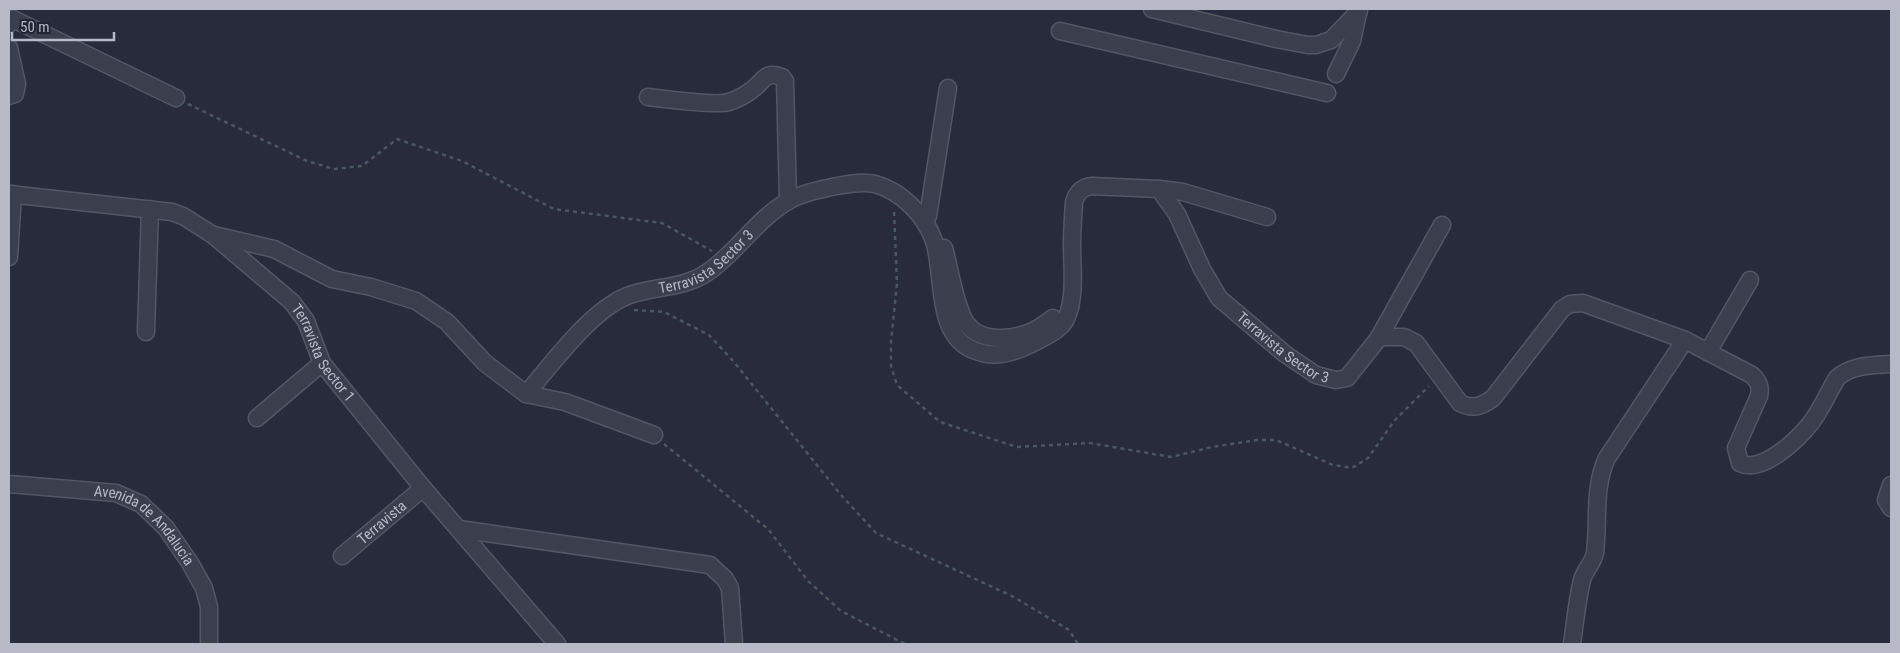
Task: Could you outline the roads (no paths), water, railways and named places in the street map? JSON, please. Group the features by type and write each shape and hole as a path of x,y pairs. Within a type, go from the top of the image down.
{"street":[{"path":"1152,9 1308,45 1324,43 1337,35 1359,10"},
{"path":"1324,43 1333,60 1336,74 1352,41 1359,10"},
{"path":"9,24 13,18 176,98"},
{"path":"1060,31 1327,93"},
{"path":"9,48 18,84 15,94 9,96"},
{"path":"648,98 726,103 743,97 755,88 762,78 769,74 782,77 785,81 788,201"},
{"path":"928,216 948,88"},
{"name":"Terravista Sector 3","path":"526,394 582,329 606,308 627,296 682,285 708,273 764,219 788,201 821,189 856,182 873,183 893,190 906,202"},
{"path":"906,202 919,216 930,232 935,244 948,321 955,337 967,348 984,354 1004,354 1023,348 1040,340 1062,324 1071,301 1074,283 1074,202 1078,192 1087,187 1159,189 1183,192 1268,216"},
{"name":"Terravista Sector 3","path":"1159,189 1177,214 1202,269 1219,298 1285,354 1316,375 1336,380 1347,378 1378,340 1442,225"},
{"path":"9,257 11,194"},
{"name":"Terravista Sector 1","path":"11,194 150,209 183,216 214,235 292,302 306,321 322,363 422,488 557,644"},
{"path":"906,202 928,216 935,225 944,245 962,316 973,331 995,338 1013,337 1034,330 1054,318 1071,301"},
{"path":"146,332 150,209"},
{"path":"214,235 274,249 332,279 371,287 416,301 447,322 485,363 526,394 566,402 654,435"},
{"path":"1708,352 1750,280"},
{"path":"1378,340 1396,336 1416,343 1460,404 1470,408 1481,406 1493,398 1562,309 1574,303 1588,304 1685,340 1752,375 1758,380 1761,388 1757,404 1736,448 1740,463 1749,466 1761,464 1784,450 1810,424 1837,378 1842,374 1869,365 1891,364"},
{"path":"1572,644 1582,579 1593,559 1595,551 1596,514 1602,468 1685,340"},
{"path":"257,418 322,363"},
{"name":"Avenida de Andalucía","path":"9,484 116,493 142,504 166,528 190,563 204,588 210,607 209,644"},
{"path":"1891,485 1886,500 1891,508"},
{"name":"Terravista","path":"342,556 422,488"},
{"path":"458,529 710,565 730,588 734,644"}]}
